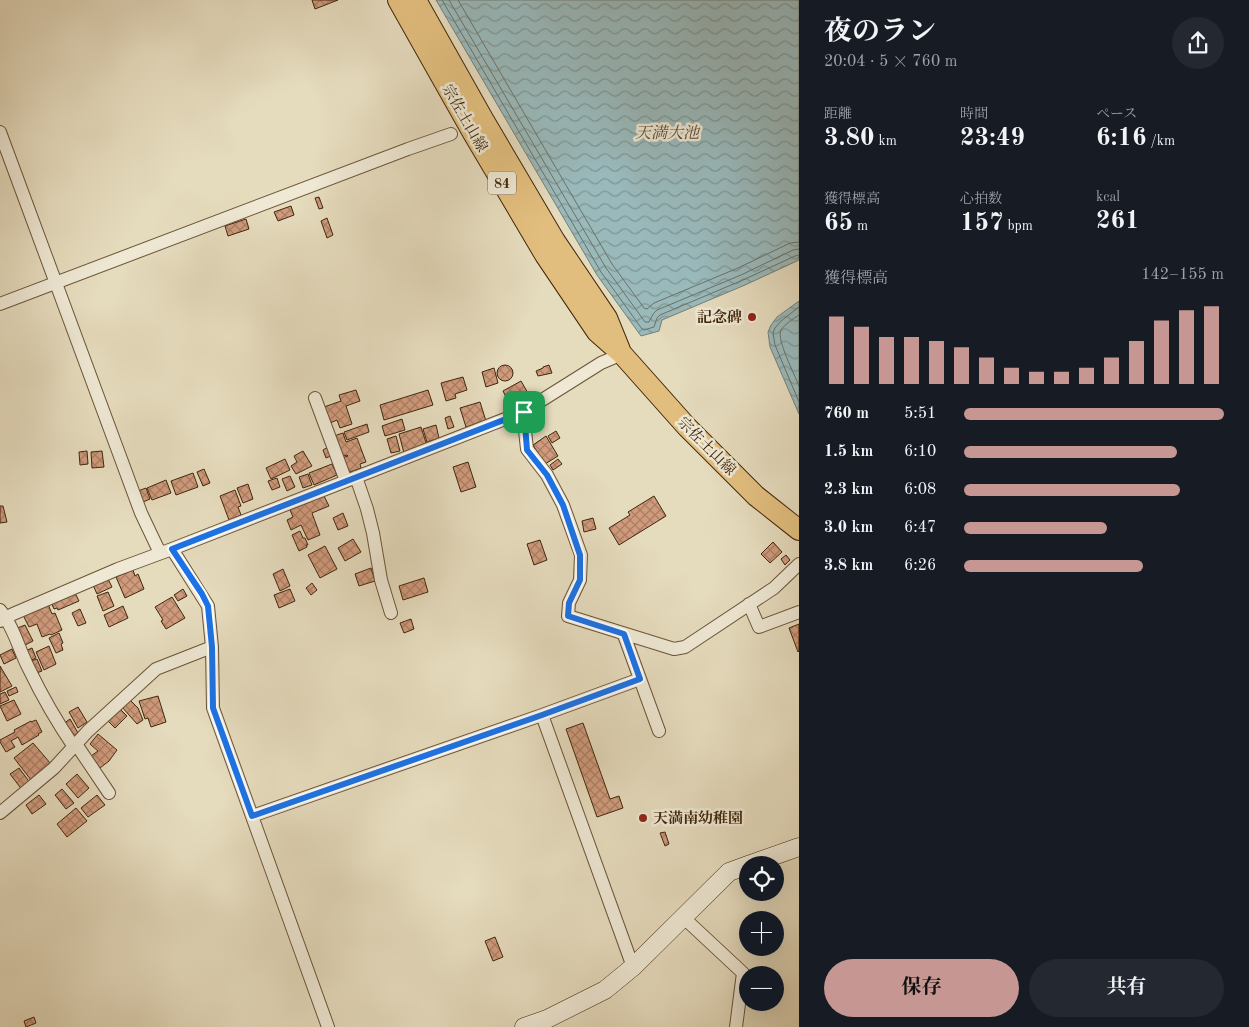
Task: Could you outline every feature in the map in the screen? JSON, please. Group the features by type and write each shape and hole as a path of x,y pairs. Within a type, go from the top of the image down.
{"main road":[{"name":"宗佐土山線","path":"398,0 545,255 597,332 622,354 694,434 756,496 799,530"},
{"name":"宗佐土山線","path":"416,0 555,241 607,318 622,354"}],"street":[{"path":"0,132 141,513 166,551 202,594 208,606 212,647 213,708 328,1027"},
{"path":"0,304 451,134"},
{"path":"108,793 47,704 2,616 118,569 524,412 601,363 622,354"},
{"path":"315,398 351,479 368,509 381,580 391,613"},
{"path":"524,412 527,450 547,475 563,505 580,555 580,580 569,603 568,616 674,649 685,647 774,588 799,564"},
{"path":"749,604 759,627 799,612"},
{"path":"624,634 659,731"},
{"path":"0,813 54,768 88,731 156,669 212,647"},
{"path":"252,816 640,679"},
{"path":"542,715 633,967"},
{"path":"772,856 799,846"},
{"path":"524,1027 542,1024 605,990 633,967 730,872 739,868"},
{"path":"684,918 743,973 736,1027"}],"water":[{"name":"天満大池","path":"436,0 799,0 799,260 662,320 659,331 641,336 597,275"},
{"path":"799,301 799,414 770,347 768,332 777,317"}],"building":[{"path":"312,0 338,0 315,9"},
{"path":"319,197 323,208 319,209 315,198"},
{"path":"291,206 294,215 278,221 274,212"},
{"path":"327,218 333,235 327,238 321,221"},
{"path":"246,219 249,229 228,236 225,226"},
{"path":"505,365 511,367 513,373 511,379 505,381 499,379 497,373 499,367"},
{"path":"549,365 552,373 538,376 536,371"},
{"path":"494,368 498,383 486,387 482,372"},
{"path":"463,377 467,390 455,394 456,398 446,401 441,383"},
{"path":"521,381 529,395 510,405 503,391"},
{"path":"356,390 360,401 346,406 352,424 340,428 337,420 330,423 324,407 341,401 339,395"},
{"path":"428,390 433,405 384,420 380,405"},
{"path":"480,402 486,421 466,427 460,408"},
{"path":"450,416 454,427 448,429 445,418"},
{"path":"402,419 405,430 385,436 382,426"},
{"path":"367,424 369,432 347,440 344,432"},
{"path":"436,425 439,438 427,442 423,429"},
{"path":"421,427 427,446 404,453 399,434"},
{"path":"556,431 560,438 552,443 548,436"},
{"path":"343,433 346,442 357,438 366,462 360,464 361,468 347,473 342,458 348,456 341,457 334,436"},
{"path":"396,436 400,451 391,453 387,439"},
{"path":"546,436 558,456 545,464 533,445"},
{"path":"330,446 333,455 326,458 323,450"},
{"path":"87,451 88,464 80,465 79,452"},
{"path":"102,451 104,467 92,468 91,452"},
{"path":"303,451 312,466 296,474 291,466 297,462 294,456"},
{"path":"285,459 290,470 271,479 266,468"},
{"path":"558,459 562,464 553,470 550,465"},
{"path":"468,462 476,487 461,492 453,467"},
{"path":"332,464 337,475 314,485 309,473"},
{"path":"204,469 210,483 203,486 197,472"},
{"path":"193,473 198,487 176,495 171,481"},
{"path":"308,474 312,485 303,488 299,477"},
{"path":"290,476 295,487 287,491 282,479"},
{"path":"277,478 280,487 272,490 268,481"},
{"path":"166,480 171,493 152,500 147,488"},
{"path":"248,484 253,499 243,503 237,488"},
{"path":"146,488 150,499 143,502 138,491"},
{"path":"235,490 241,506 238,507 241,515 229,520 220,496"},
{"path":"324,496 329,506 312,513 320,535 308,540 301,525 291,530 287,520 293,517 290,510"},
{"path":"654,496 666,516 619,545 609,528 630,515 628,512"},
{"path":"0,506 3,506 7,522 0,523"},
{"path":"343,513 348,526 338,530 333,518"},
{"path":"593,518 596,529 584,532 582,521"},
{"path":"300,531 308,545 299,551 292,535"},
{"path":"353,539 361,552 345,561 338,548"},
{"path":"540,540 547,560 534,565 527,544"},
{"path":"773,542 782,552 770,563 761,554"},
{"path":"325,546 337,569 320,578 308,555"},
{"path":"786,555 790,560 785,565 781,559"},
{"path":"371,568 375,581 359,586 355,574"},
{"path":"283,569 290,586 280,591 273,574"},
{"path":"133,570 135,576 138,574 144,589 125,598 116,577"},
{"path":"424,578 428,592 403,600 399,586"},
{"path":"108,579 112,587 97,594 93,585"},
{"path":"312,583 317,590 311,595 306,588"},
{"path":"183,589 187,596 178,601 174,595"},
{"path":"290,589 295,601 279,608 274,595"},
{"path":"74,591 79,601 58,610 57,608 54,609 51,602"},
{"path":"108,592 114,606 103,611 97,596"},
{"path":"172,597 185,618 166,629 155,607"},
{"path":"48,604 52,614 55,613 62,630 42,637 37,624 29,627 23,615"},
{"path":"123,606 128,618 109,627 104,615"},
{"path":"80,609 86,623 78,626 72,613"},
{"path":"411,619 414,629 404,633 400,623"},
{"path":"799,624 799,651 798,652 789,628"},
{"path":"25,625 33,641 23,646 15,629"},
{"path":"59,633 63,643 61,644 63,650 56,653 49,638"},
{"path":"49,646 56,664 44,670 36,652"},
{"path":"32,648 36,658 29,661 25,651"},
{"path":"12,649 16,658 4,664 0,655"},
{"path":"37,659 42,671 34,674 29,662"},
{"path":"0,666 12,686 0,692"},
{"path":"16,687 18,692 9,696 7,691"},
{"path":"5,692 9,700 0,704 0,694"},
{"path":"158,696 166,722 151,727 148,718 145,719 139,701"},
{"path":"14,700 21,714 7,721 0,706"},
{"path":"130,700 138,708 143,720 137,724 122,707"},
{"path":"78,707 87,722 78,728 69,712"},
{"path":"119,708 127,716 115,728 107,720"},
{"path":"70,719 78,733 72,737 63,724"},
{"path":"36,720 42,732 22,745 18,737 11,741 15,747 6,752 0,740 15,732 14,730"},
{"path":"583,723 610,799 619,796 623,808 597,817 566,729"},
{"path":"98,734 117,750 109,761 100,768 91,756 98,751 90,744"},
{"path":"33,743 51,764 31,780 14,758"},
{"path":"19,768 31,784 23,791 10,774"},
{"path":"77,774 89,788 78,798 66,784"},
{"path":"62,789 74,803 66,809 55,795"},
{"path":"39,795 46,804 32,814 26,805"},
{"path":"97,795 105,805 88,817 81,808"},
{"path":"76,808 87,821 67,837 57,824"},
{"path":"665,832 669,844 665,846 660,833"},
{"path":"495,937 503,957 493,961 485,941"},
{"path":"34,1017 36,1023 26,1027 24,1021"}],"place":[{"name":"記念碑","path":"752,317"},
{"name":"天満南幼稚園","path":"643,818"}],"route":[{"path":"524,412 527,450 547,475 563,505 580,555 580,580 569,603 568,616 624,634 640,679 252,816 213,708 212,647 208,606 172,549 524,412"}]}
